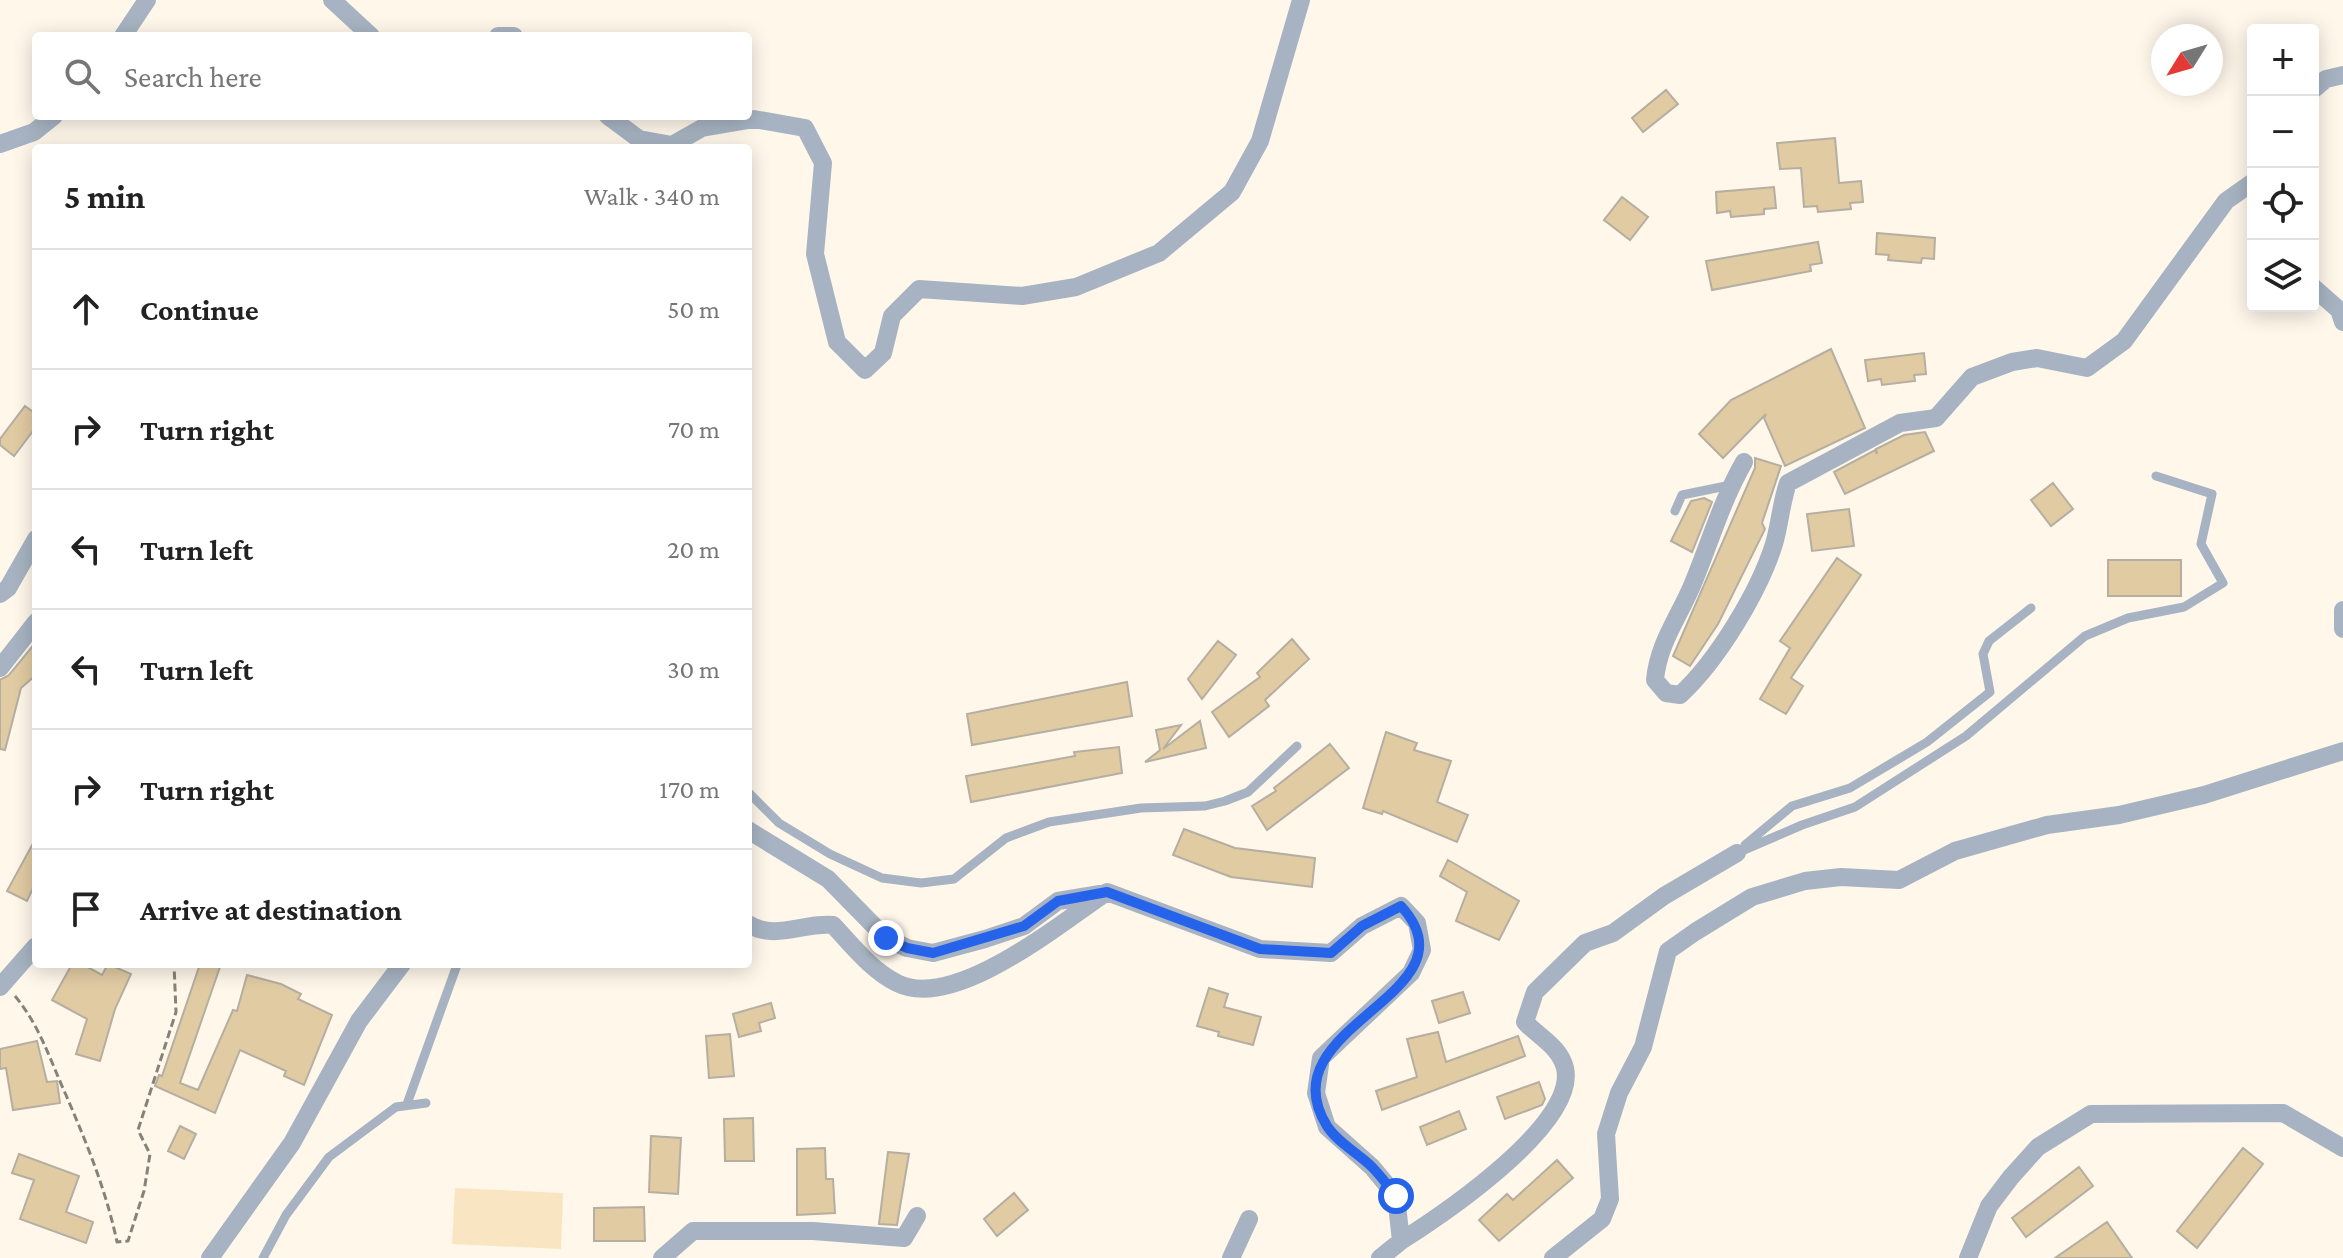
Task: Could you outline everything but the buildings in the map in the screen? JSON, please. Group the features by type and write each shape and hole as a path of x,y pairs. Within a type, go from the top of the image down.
{"street":[{"path":"126,32 147,0"},
{"path":"332,0 367,32"},
{"path":"752,119 805,128 823,163 815,254 837,342 865,370 883,353 892,316 919,289 1022,296 1076,287 1159,253 1196,225 1232,192 1260,141 1301,0"},
{"path":"2319,85 2326,79 2343,75"},
{"path":"0,144 34,132 49,120"},
{"path":"613,120 639,139 666,144"},
{"path":"674,144 702,128 748,120"},
{"path":"1744,462 1731,485 1690,590 1657,654 1655,680 1666,693 1680,695 1694,682 1758,587 1775,540 1780,507 1788,483 1900,423 1936,418 1972,377 2012,362 2037,358 2087,368 2124,341 2226,201 2247,186"},
{"path":"2319,292 2339,310 2343,322"},
{"path":"0,594 8,588 32,546"},
{"path":"2343,610 2343,629"},
{"path":"0,668 32,627"},
{"path":"1553,1258 1602,1219 1610,1199 1606,1134 1619,1093 1643,1047 1668,951 1695,932 1752,897 1805,881 1841,877 1899,880 1955,851 2047,825 2119,815 2204,795 2343,751"},
{"path":"752,832 828,879 886,938 907,948 933,953 1024,926 1058,901 1107,892 1260,949 1331,953 1362,926 1401,906 1417,923 1422,950 1411,973 1321,1058 1316,1093 1327,1127 1372,1167 1396,1196 1401,1241"},
{"path":"1380,1258 1469,1198 1524,1147 1564,1093 1565,1069 1556,1048 1525,1022 1535,992 1585,943 1613,933 1664,896 1737,853"},
{"path":"752,926 760,931 787,932 810,923 833,925 869,963 900,985 936,987 974,976 1041,940 1107,892"},
{"path":"2,986 32,951"},
{"path":"210,1258 292,1143 359,1021 399,968"},
{"path":"1968,1258 1989,1206 2011,1177 2038,1147 2091,1114 2283,1113 2343,1148"},
{"path":"662,1258 693,1231 813,1231 904,1238 917,1216"},
{"path":"1231,1258 1249,1219"}],"lane":[{"path":"1737,853 1855,807 1966,736 2085,636 2128,618 2184,607 2223,583 2201,544 2212,494 2156,476"},
{"path":"1675,511 1682,495 1731,485"},
{"path":"1737,853 1792,806 1850,788 1927,742 1990,692 1983,654 1989,641 2031,608"},
{"path":"752,796 779,823 830,854 882,878 921,883 954,879 1006,838 1049,822 1141,808 1205,806 1225,801 1248,792 1297,746"},
{"path":"407,1104 456,968"},
{"path":"263,1258 306,1184 329,1157 396,1107 426,1103"}],"path":[{"path":"2,986 38,1026 100,1175 117,1242 128,1241 144,1191 150,1154 138,1130 176,1012 174,968"}],"shaded area":[{"path":"455,1188 563,1193 561,1249 452,1244"}],"route":[{"path":"886,938 907,948 933,953 1024,926 1058,901 1107,892 1135,905 1260,949 1331,953 1362,926 1401,906 1417,923 1422,950 1411,973 1321,1058 1316,1093 1327,1127 1372,1167 1396,1196"}]}
